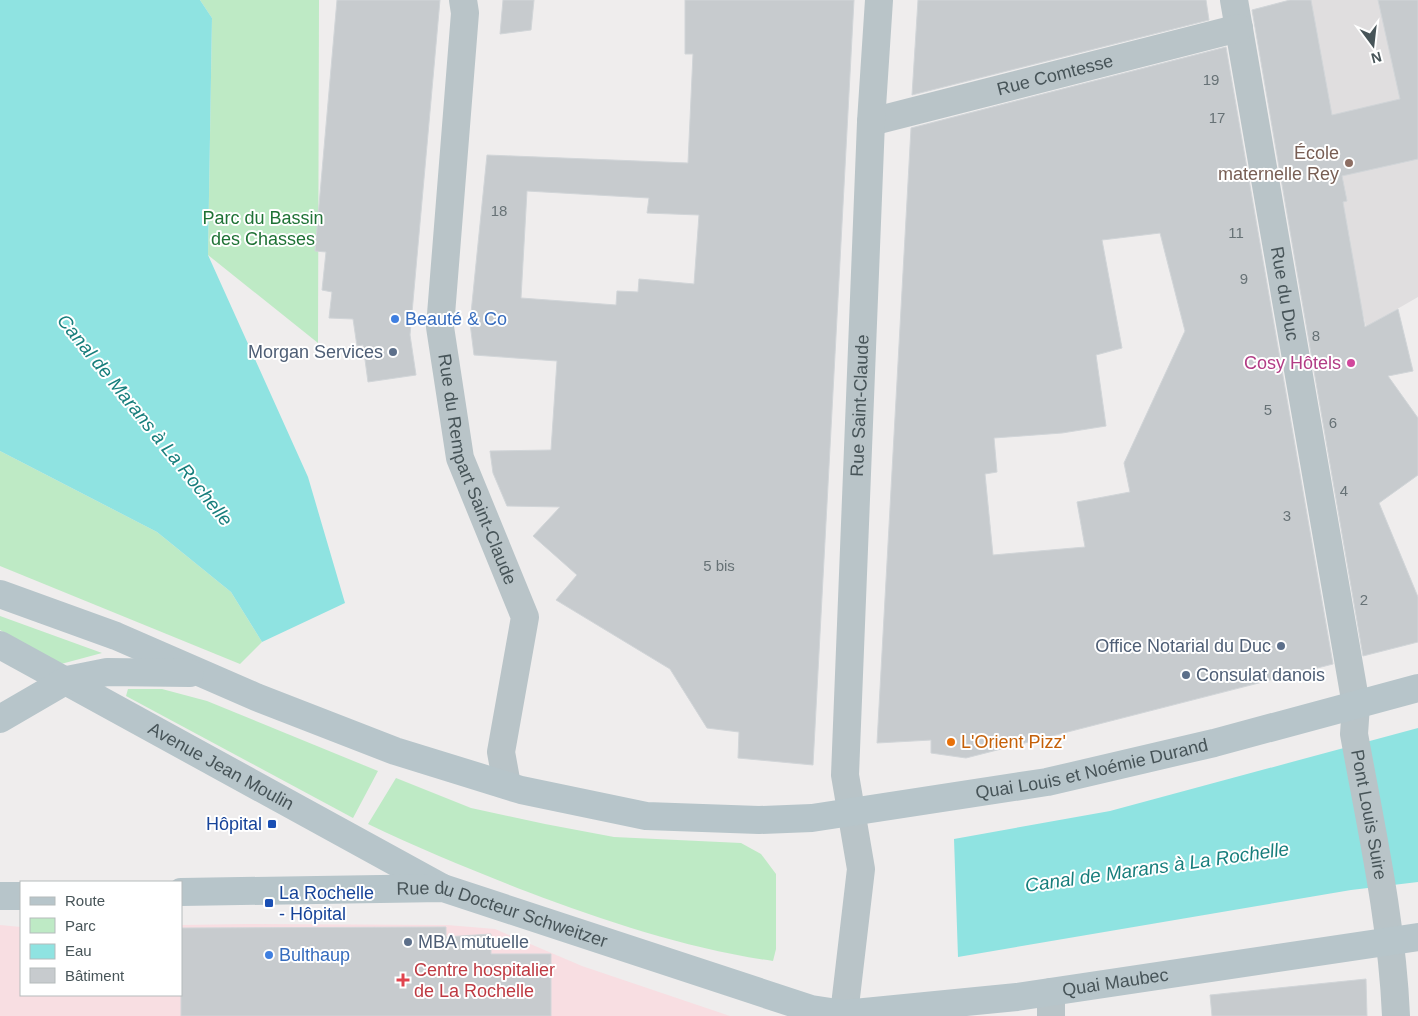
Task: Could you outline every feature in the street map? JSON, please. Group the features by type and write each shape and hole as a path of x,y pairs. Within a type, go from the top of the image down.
{"main road":[{"path":"0,594 116,636 201,673"},
{"name":"Avenue Jean Moulin","path":"0,645 68,680 443,888"},
{"path":"0,719 68,680 107,672 201,673"},
{"name":"Quai Louis et Noémie Durand","path":"201,673 395,751 507,784 521,790 646,816 759,820 812,818 1047,782 1141,761 1418,688"},
{"name":"Rue du Docteur Schweitzer","path":"182,892 443,888 811,1009"},
{"path":"0,896 20,896"},
{"name":"Quai Maubec","path":"811,1009 844,1015 1051,1004 1418,937"}],"street":[{"name":"Rue du Rempart Saint-Claude","path":"463,0 465,13 440,326 460,458 525,617 501,752 507,784"},
{"name":"Rue Saint-Claude","path":"844,1015 861,869 845,775 872,122 879,0"},
{"name":"Rue du Duc","path":"1234,0 1356,705 1354,734"},
{"name":"Rue Comtesse","path":"872,122 1239,28"},
{"name":"Pont Louis Suire","path":"1354,734 1391,941 1396,1016"}],"shaded area":[{"name":"École maternelle Rey","path":"1290,0 1418,0 1418,297 1366,327 1363,314 1286,185 1255,9"},
{"name":"Centre hospitalier de La Rochelle","path":"0,925 20,927 20,996 182,996 182,925 447,925 495,929 582,966 730,1016 0,1016"}],"green space":[{"name":"Parc du Bassin des Chasses","path":"200,0 319,0 318,343 208,255 212,18"},
{"path":"0,451 157,532 231,592 262,642 240,664 0,566"},
{"path":"0,616 102,653 61,664 0,630"},
{"path":"128,689 162,689 207,701 378,771 353,818 126,696"},
{"path":"396,778 471,808 614,837 741,843 761,854 776,874 776,949 773,961 679,942 588,914 467,868 368,824"}],"water":[{"name":"Canal de Marans à La Rochelle","path":"0,0 200,0 212,18 208,255 308,477 345,603 262,642 231,592 157,532 0,451"},
{"name":"Canal de Marans à La Rochelle","path":"1418,728 1418,882 1351,890 958,957 954,839 1110,811"}],"building":[{"path":"337,0 440,0 410,335 416,375 368,382 363,345 357,346 353,319 329,318 332,292 322,290 326,252 315,251"},
{"path":"503,0 534,0 531,30 500,34"},
{"path":"685,0 854,0 813,765 738,758 739,732 707,728 670,669 556,600 577,575 533,536 560,507 507,506 493,473 490,451 551,450 557,361 474,355 470,323 487,155 688,163 693,54 685,54","holes":["527,191 649,198 647,213 699,215 694,284 639,279 638,292 617,291 616,305 521,298"]},
{"path":"918,0 1206,0 1209,20 912,95"},
{"path":"1290,0 1311,0 1332,115 1400,99 1378,0 1418,0 1418,159 1342,176 1347,201 1343,202 1365,327 1398,309 1413,371 1388,376 1418,418 1418,475 1379,503 1418,597 1418,642 1363,656 1252,10"},
{"path":"1226,47 1333,664 966,758 931,753 931,740 877,743 911,128","holes":["1160,233 1185,331 1124,463 1130,492 1077,502 1085,547 993,555 985,474 997,472 994,438 1062,433 1106,426 1096,355 1122,348 1102,240"]},
{"name":"Centre hospitalier de La Rochelle","path":"446,927 446,937 491,934 491,954 551,954 551,1016 181,1016 182,928"},
{"path":"1366,979 1367,1016 1212,1016 1210,995"}],"place":[{"name":"École maternelle Rey","path":"1349,163"},
{"name":"Beauté & Co","path":"395,319"},
{"name":"Morgan Services","path":"393,352"},
{"name":"Cosy Hôtels","path":"1351,363"},
{"name":"Office Notarial du Duc","path":"1281,646"},
{"name":"Consulat danois","path":"1186,675"},
{"name":"L'Orient Pizz'","path":"951,742"},
{"name":"Hôpital","path":"272,824"},
{"name":"La Rochelle - Hôpital","path":"269,903"},
{"name":"MBA mutuelle","path":"408,942"},
{"name":"Bulthaup","path":"269,955"},
{"name":"Centre hospitalier de La Rochelle","path":"403,980"}]}
